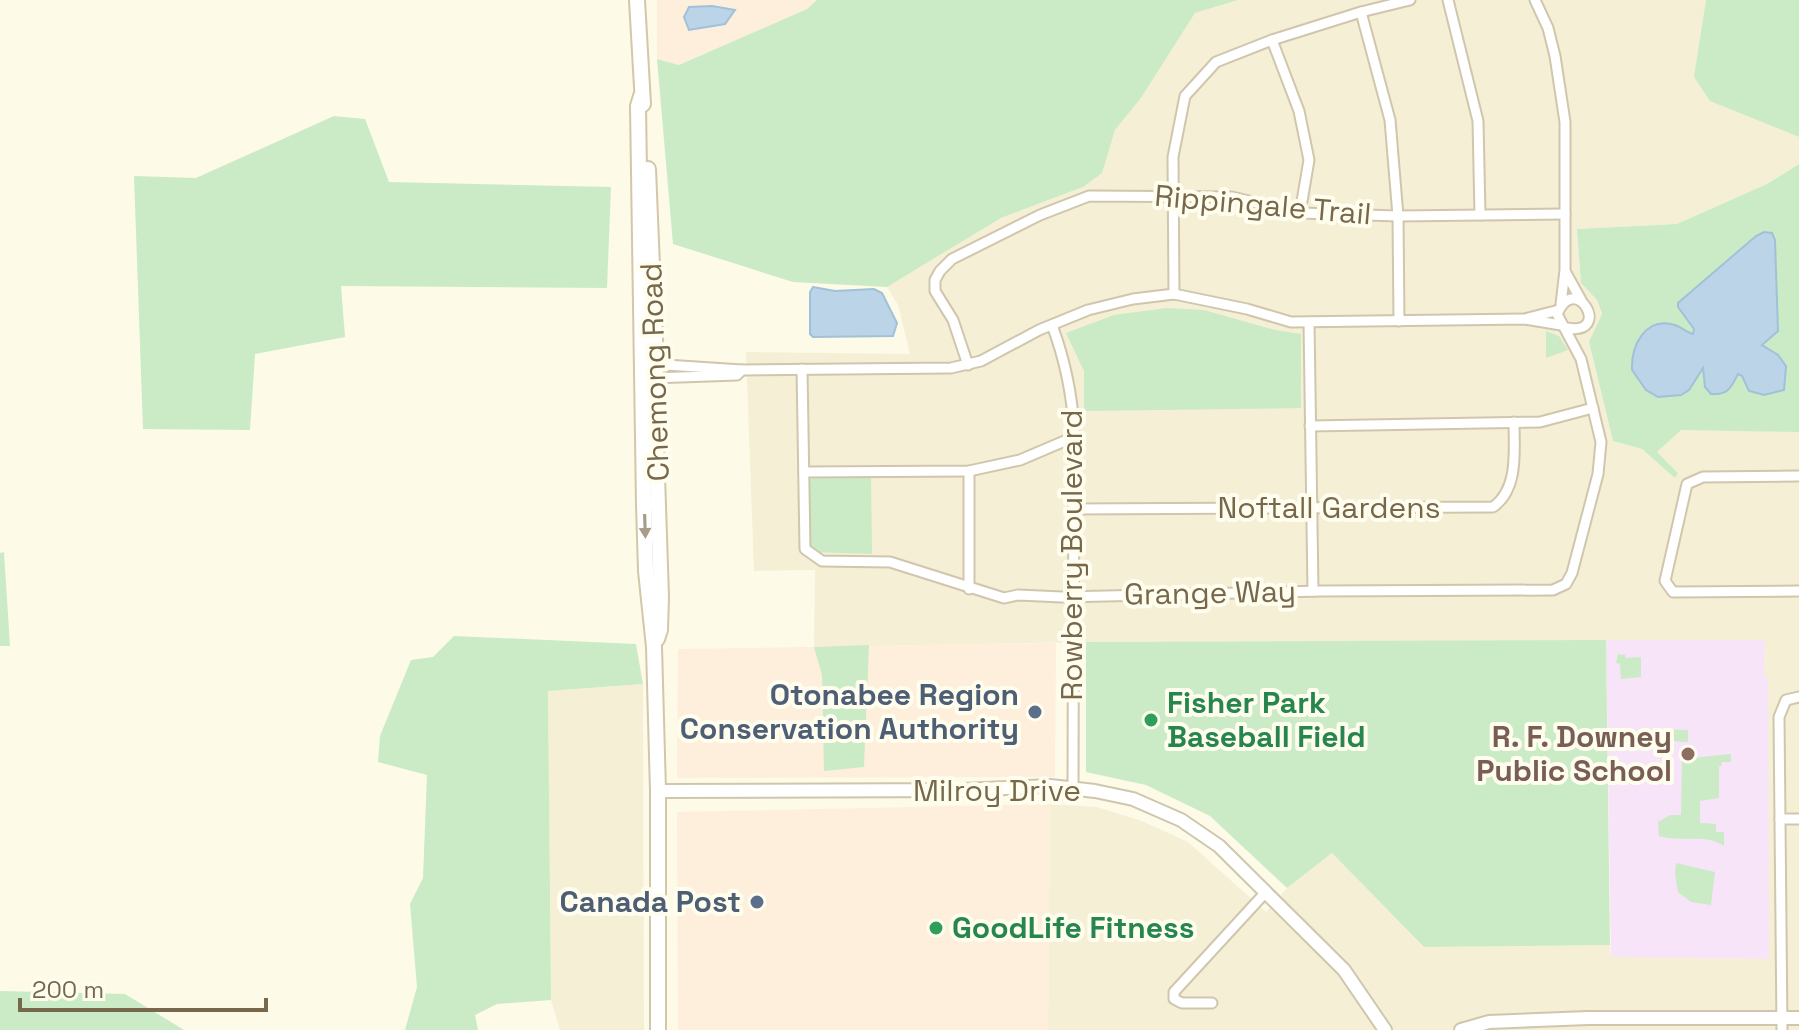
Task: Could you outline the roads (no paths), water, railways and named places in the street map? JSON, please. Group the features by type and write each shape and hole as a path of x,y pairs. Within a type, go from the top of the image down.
{"main road":[{"name":"Chemong Road","path":"637,0 641,96 646,122 649,371 661,597 660,630 654,647 658,791 658,1030"}],"street":[{"path":"1174,294 1174,149 1185,96 1216,62 1272,40 1410,0"},
{"path":"1448,0 1478,121 1480,215"},
{"path":"1535,0 1548,28 1562,90 1565,122 1565,270 1558,318 1564,326"},
{"path":"1361,12 1390,120 1398,216 1399,321"},
{"path":"1272,40 1299,111 1309,160 1300,213"},
{"name":"Rippingale Trail","path":"968,365 953,320 935,291 935,280 952,259 1040,215 1089,196 1232,197 1300,213 1398,216 1565,214"},
{"path":"649,371 737,375 742,370 951,368 968,365 1088,310 1133,299 1174,294 1247,309 1291,322 1525,319 1577,330 1585,326 1590,317 1588,307 1565,270"},
{"path":"1525,319 1560,307 1571,299 1581,300"},
{"path":"1309,322 1313,591"},
{"name":"Rowberry Boulevard","path":"1052,325 1072,391 1073,789"},
{"name":"Grange Way","path":"802,369 805,549 822,561 890,562 1004,598 1018,595 1553,590 1562,588 1572,573 1598,474 1601,442 1578,354 1564,326"},
{"name":"Grange Way","path":"1578,354 1585,326"},
{"path":"1310,426 1540,422 1593,408"},
{"name":"Noftall Gardens","path":"1073,509 1493,507 1504,497 1512,475 1514,422"},
{"path":"804,472 969,471 1020,460 1074,437"},
{"path":"969,471 969,589"},
{"path":"1799,476 1703,477 1687,484 1665,581 1673,592 1799,591"},
{"path":"1781,1024 1779,717 1786,700 1799,697"},
{"name":"Milroy Drive","path":"658,791 963,790 1050,786 1133,799 1181,820 1219,846 1344,970 1385,1030"},
{"path":"1780,819 1799,819"},
{"path":"1212,1003 1182,1003 1174,999 1174,992 1265,893"},
{"path":"1461,1030 1503,1021 1588,1018 1781,1024 1799,1018"}],"water":[{"path":"712,6 735,10 725,24 689,30 684,17 689,7"},
{"path":"1764,232 1772,233 1775,240 1778,331 1762,345 1778,355 1786,366 1784,390 1764,395 1749,391 1738,374 1728,390 1711,394 1705,387 1703,368 1689,390 1681,395 1658,397 1646,390 1632,370 1634,352 1642,335 1655,325 1664,323 1693,334 1694,329 1678,303"},
{"path":"813,287 835,291 874,289 882,293 897,323 893,336 813,337 810,334 810,292"}],"place":[{"name":"Otonabee Region Conservation Authority","path":"1035,712"},
{"name":"Fisher Park Baseball Field","path":"1151,720"},
{"name":"R. F. Downey Public School","path":"1688,754"},
{"name":"Canada Post","path":"757,902"},
{"name":"GoodLife Fitness","path":"936,928"}]}
